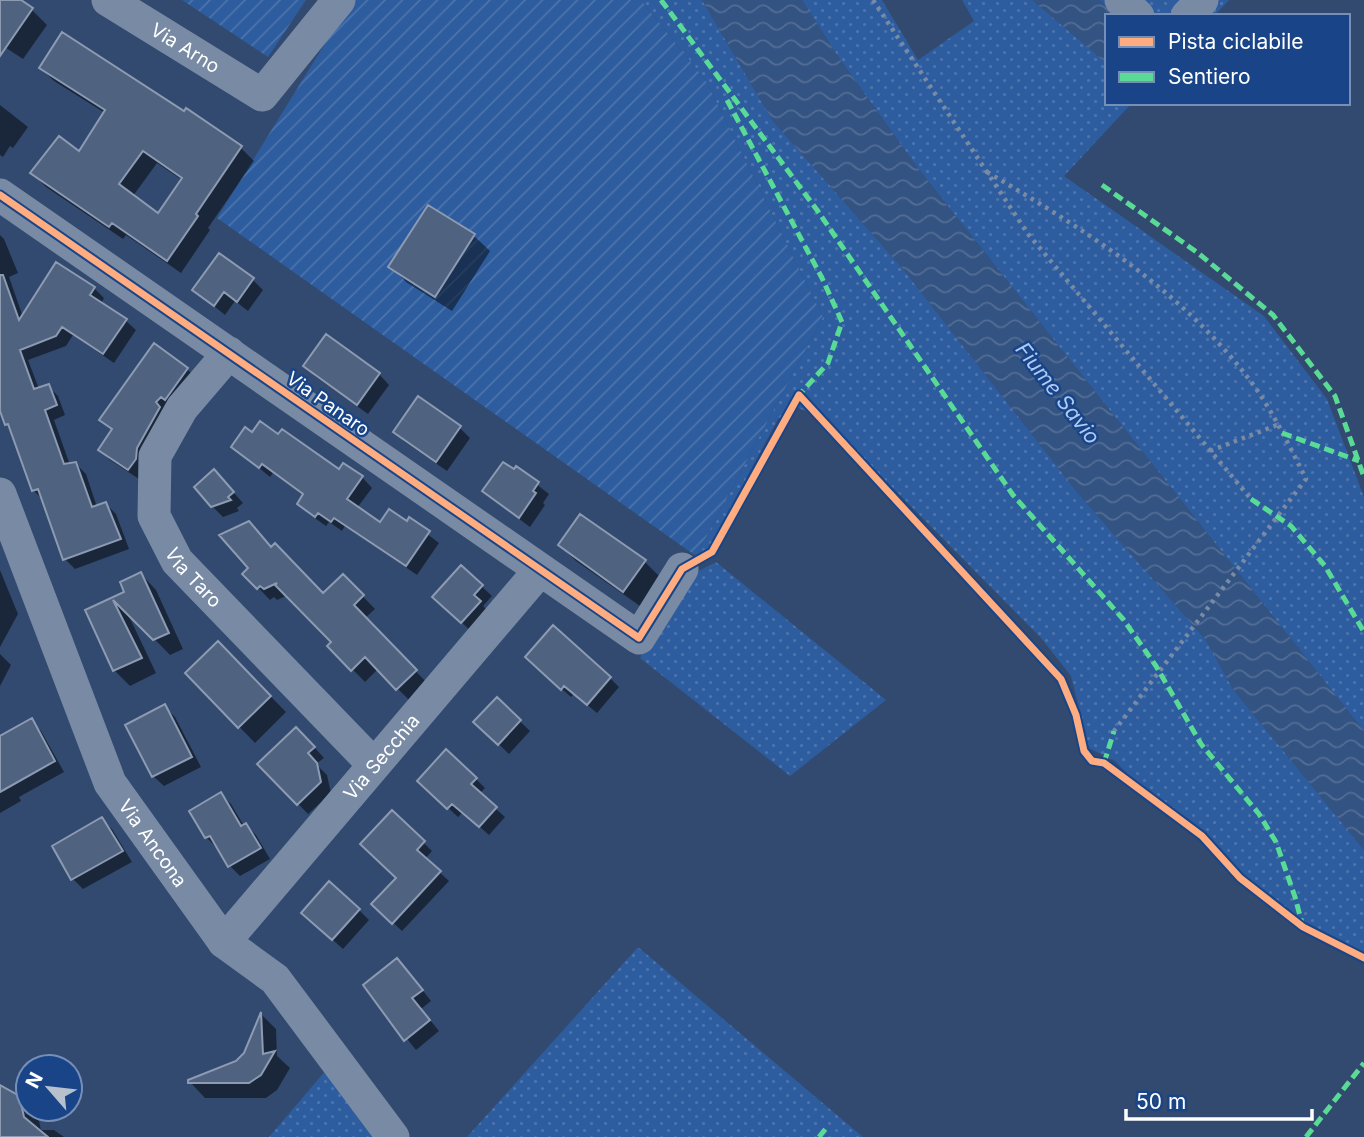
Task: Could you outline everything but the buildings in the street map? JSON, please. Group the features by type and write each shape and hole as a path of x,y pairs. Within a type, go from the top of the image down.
{"street":[{"name":"Via Arno","path":"108,0 261,95 339,0"},
{"path":"1121,0 1136,14"},
{"path":"1189,14 1202,0"},
{"name":"Via Panaro","path":"0,195 639,638 682,569"},
{"name":"Via Taro","path":"229,353 182,408 155,456 155,516 177,561 374,765"},
{"name":"Via Ancona","path":"0,494 110,783 224,942 275,979 393,1137"},
{"name":"Via Secchia","path":"224,942 540,570"}],"path":[{"path":"873,0 1028,234 1251,499"},
{"path":"987,172 1096,239 1170,296 1217,342 1257,391 1306,479 1114,731"},
{"path":"1210,451 1277,425"}],"shaded area":[{"path":"182,0 306,0 268,57"},
{"path":"352,0 641,0 706,81 823,317 696,556 217,218"},
{"path":"641,0 702,0 773,121 903,269 1077,492 1206,640 1233,689 1364,850 1364,963 1291,914 1241,873 1203,834 1138,785 1115,761 1089,748 1071,676 1041,638 824,418 798,408 778,419 709,548 696,556 823,317 706,81"},
{"path":"802,0 882,0 918,60 974,21 962,0 1229,0 1216,14 1105,14 1105,105 1130,105 1064,176 1264,316 1327,399 1364,497 1364,731 917,167 837,55"},
{"path":"716,562 886,700 790,776 640,658 689,576"},
{"path":"638,947 863,1137 467,1137"},
{"path":"327,1069 381,1137 269,1137"}],"water":[{"name":"Fiume Savio","path":"702,0 802,0 837,55 917,167 1364,731 1364,850 1233,689 1206,640 1077,492 903,269 773,121"},
{"path":"1032,0 1100,0 1114,14 1105,14 1105,62"}],"marked path":[{"path":"661,0 817,210 1013,495 1123,619 1156,666 1201,744 1259,814 1276,842 1303,927"},
{"path":"727,100 822,278 842,322 828,363 799,395"},
{"path":"1102,185 1198,253 1273,315 1335,396 1364,477"},
{"path":"1282,433 1359,461"},
{"path":"1251,499 1291,526 1325,566 1364,632"},
{"path":"1104,763 1114,731"},
{"path":"1306,1137 1364,1063"},
{"path":"819,1137 828,1126"}],"cycle path":[{"path":"0,195 639,638 682,569 712,552 799,395 1061,679 1076,715 1084,751 1092,761 1104,763 1202,836 1240,878 1303,927 1364,958"}]}
